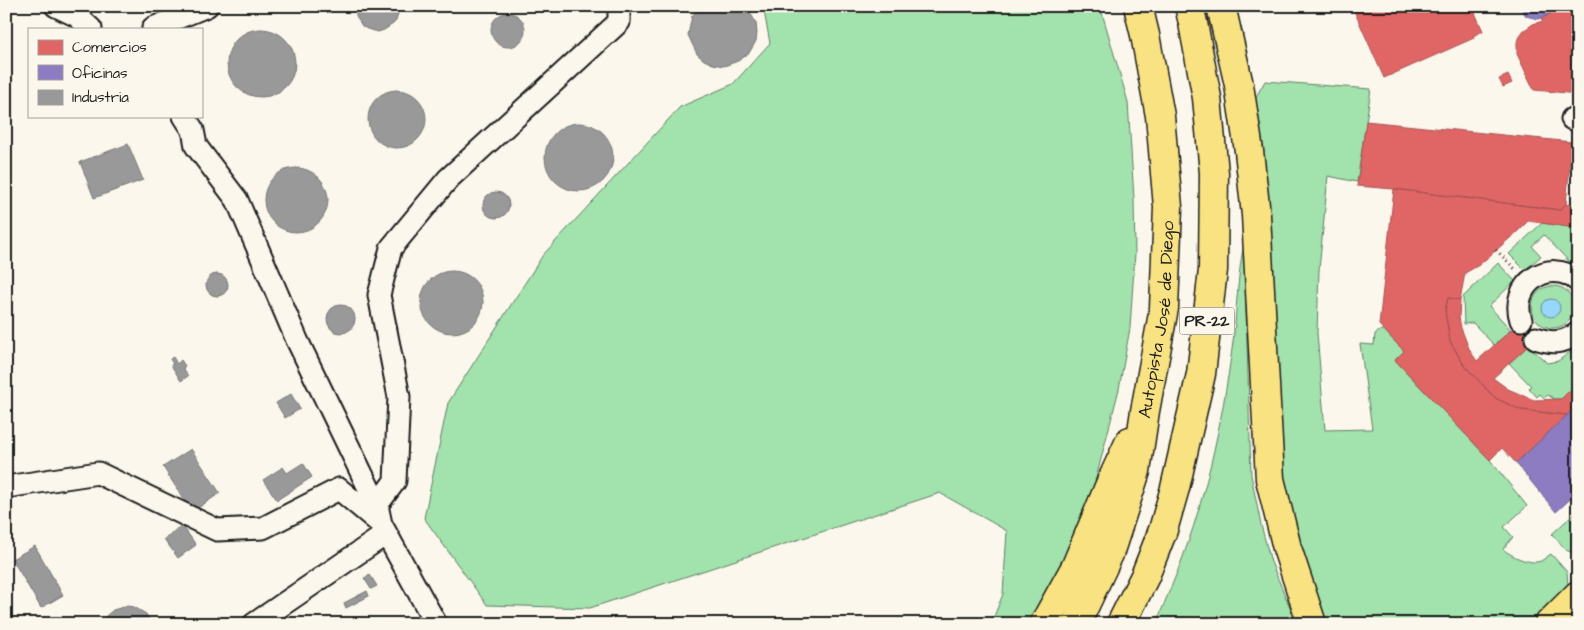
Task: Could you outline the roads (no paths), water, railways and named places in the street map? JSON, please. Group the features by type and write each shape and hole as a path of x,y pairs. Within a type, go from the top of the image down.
{"main road":[{"name":"Autopista José de Diego","path":"1076,624 1109,554 1136,471 1164,308 1168,207 1160,116 1138,6"},
{"name":"PR-22","path":"1121,624 1159,539 1175,488 1201,374 1212,279 1214,173 1207,98 1189,6"},
{"path":"1221,6 1239,85 1256,215 1270,479 1287,548 1312,620"},
{"path":"1044,624 1076,566 1111,482 1145,411"},
{"path":"1549,624 1578,595"}],"street":[{"path":"56,6 77,16 90,28"},
{"path":"153,28 206,6"},
{"path":"254,624 382,521 395,481 399,397 379,295 391,248 448,179 619,22 619,6"},
{"path":"185,118 192,130 196,146 237,200 300,348 382,521 436,624"},
{"path":"1521,320 1518,306 1520,297 1523,289 1534,277 1548,272 1563,273 1570,275 1578,281"},
{"path":"1536,338 1561,342 1578,333"},
{"path":"6,487 98,473 217,530 264,528 339,489 382,521"}],"water":[{"path":"1547,299 1555,299 1560,304 1558,315 1547,317 1542,312 1542,304"}]}
